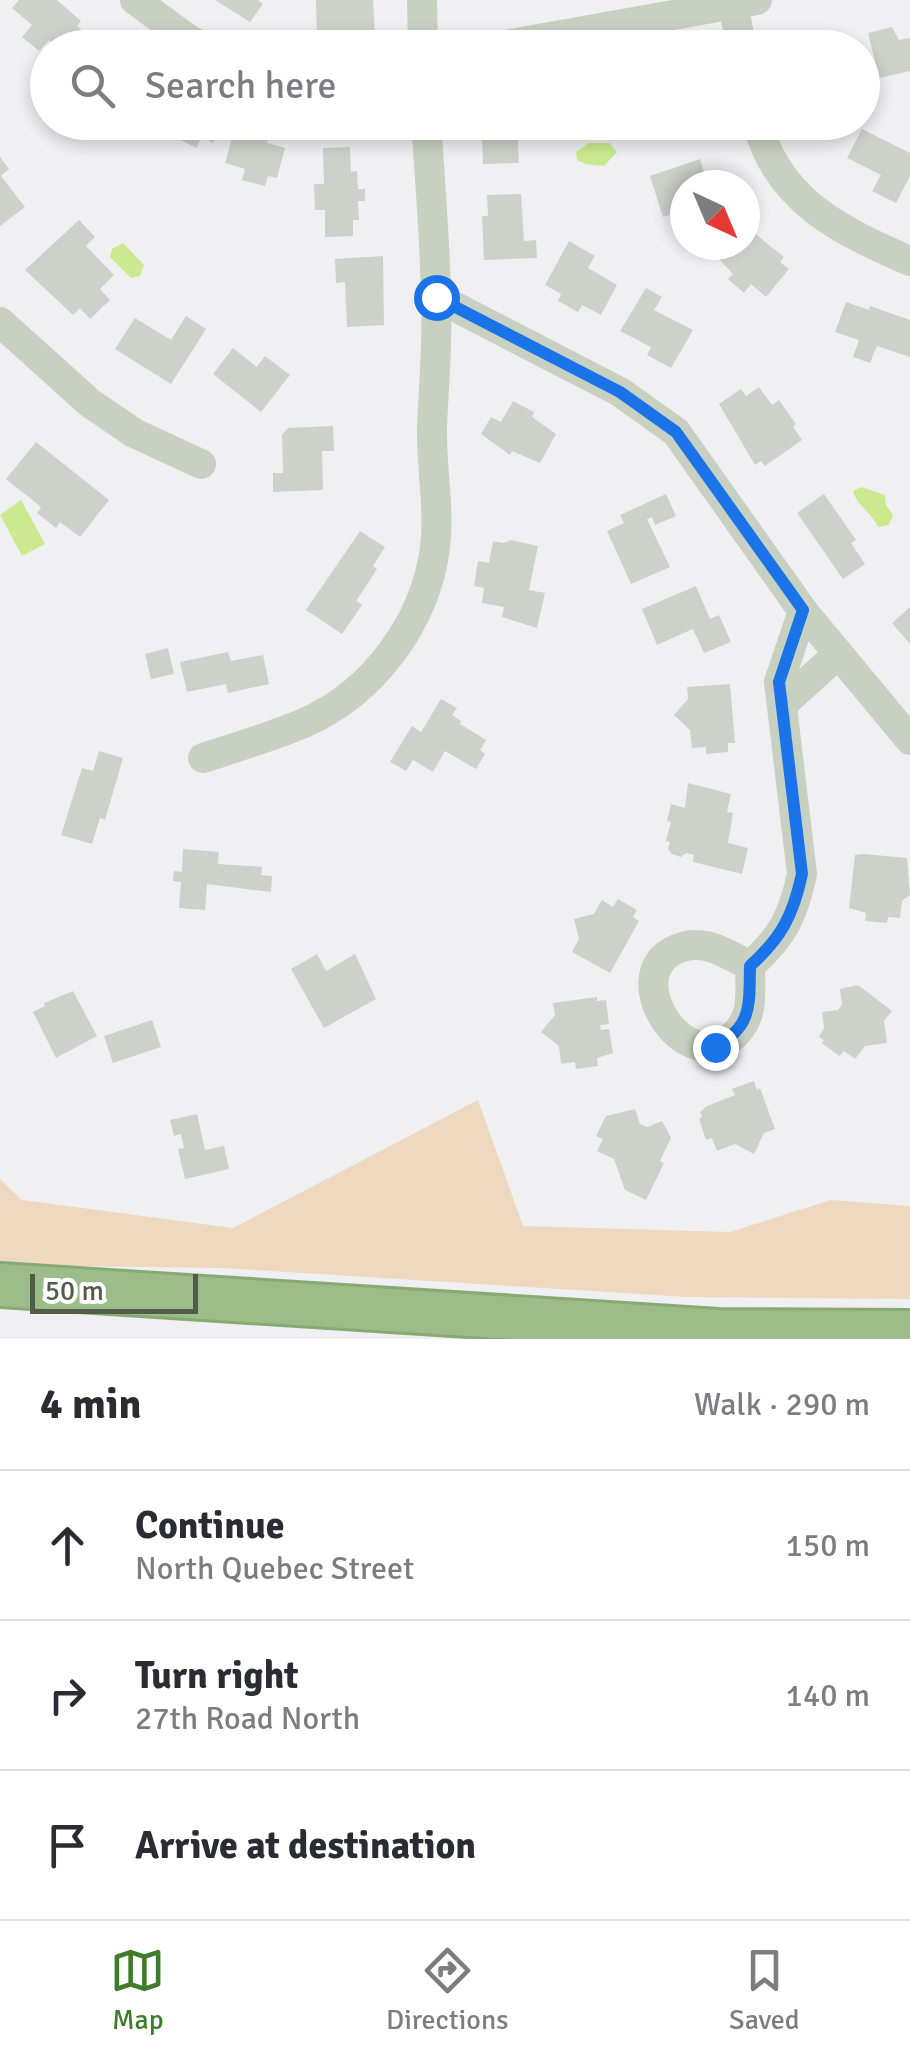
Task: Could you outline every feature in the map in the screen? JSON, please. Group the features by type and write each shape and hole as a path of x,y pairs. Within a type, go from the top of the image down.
{"highway":[{"path":"0,1285 718,1330 910,1332"}],"street":[{"path":"135,0 176,30"},
{"path":"422,0 423,30"},
{"path":"589,30 745,2 743,30"},
{"path":"203,758 306,722 334,707 372,678 419,607 435,546 432,429 436,297 427,140"},
{"path":"762,140 783,180 811,209 842,230 910,261"},
{"path":"436,297 620,392 676,432 803,610 910,740"},
{"path":"0,322 90,403 134,433 201,464"},
{"path":"750,966 776,943 796,904 802,874 779,682 803,610"},
{"path":"782,706 838,654"}],"shaded area":[{"path":"589,143 609,143 617,152 604,166 585,164 577,160 576,152"},
{"path":"123,243 144,265 140,276 131,278 110,257 112,249"},
{"path":"861,487 885,495 893,515 889,525 878,527 858,501 853,491"},
{"path":"21,500 45,544 22,556 0,515"},
{"path":"478,1100 523,1226 730,1232 831,1200 910,1206 910,1299 687,1297 223,1268 0,1265 0,1179 22,1200 233,1228"}],"building":[{"path":"19,0 57,0 81,21 77,26 82,30 30,30 30,44 22,37 32,25 12,8"},
{"path":"215,0 258,0 263,4 250,22"},
{"path":"316,0 373,0 375,30 317,30"},
{"path":"892,27 899,40 910,38 910,71 880,78 880,30"},
{"path":"880,138 910,153 910,176 896,203 872,191 881,175 847,158 856,140"},
{"path":"181,140 200,140 196,148"},
{"path":"231,140 268,140 267,143 285,148 277,178 268,176 265,186 242,180 245,169 225,163"},
{"path":"482,140 518,140 519,163 483,164"},
{"path":"350,147 351,172 357,171 358,189 365,189 365,201 358,201 359,220 353,220 353,236 325,237 325,210 315,210 314,184 324,184 323,148"},
{"path":"0,157 9,169 1,176 25,207 0,226"},
{"path":"700,159 703,170 670,170 670,215 663,217 650,176"},
{"path":"521,194 524,241 536,240 537,258 484,260 482,216 488,216 487,195"},
{"path":"79,220 95,237 86,246 114,275 100,289 110,300 90,319 80,308 73,315 25,270"},
{"path":"760,238 784,257 780,262 789,269 766,297 751,284 744,293 728,279 733,274 720,260 760,260"},
{"path":"569,241 595,256 588,268 617,285 601,315 582,305 578,312 558,301 561,294 545,285"},
{"path":"383,256 384,325 347,327 345,282 336,283 335,259"},
{"path":"646,288 662,297 654,310 693,330 671,368 647,355 651,347 620,331"},
{"path":"846,302 910,320 910,357 877,346 870,363 853,357 859,340 835,332"},
{"path":"186,316 206,329 171,384 115,349 135,318 171,340"},
{"path":"233,348 257,367 265,356 290,375 261,412 213,374"},
{"path":"759,387 772,405 779,400 802,440 765,466 761,461 755,465 719,404 741,389 746,396"},
{"path":"513,401 534,412 532,417 556,434 540,463 512,451 510,455 481,434 491,417 501,422"},
{"path":"333,426 334,451 322,451 323,490 273,492 273,473 283,473 282,434 288,428"},
{"path":"36,442 109,500 80,537 60,522 56,528 37,513 41,507 6,479"},
{"path":"666,494 676,516 655,525 652,517 647,519 670,567 631,584 607,531 624,523 620,515"},
{"path":"824,494 856,540 851,543 865,564 843,579 797,513"},
{"path":"360,531 385,547 373,566 377,569 356,601 362,605 342,634 306,610"},
{"path":"493,541 538,546 529,590 545,593 537,628 502,617 504,607 482,603 484,588 474,586 478,561 489,563"},
{"path":"696,586 710,619 719,615 731,642 704,653 693,629 657,645 642,609"},
{"path":"910,607 910,644 892,623"},
{"path":"168,648 174,674 151,679 145,654"},
{"path":"228,652 231,661 263,655 269,684 228,693 226,684 187,692 180,662"},
{"path":"730,684 735,743 728,743 728,752 706,754 706,747 692,748 690,730 674,715 688,699 687,687"},
{"path":"441,699 457,708 452,715 460,724 486,740 480,750 485,754 476,769 445,751 433,772 413,760 406,771 390,762 412,726 421,732"},
{"path":"99,751 123,758 105,820 100,818 92,844 61,835 82,768 93,771"},
{"path":"688,783 731,794 727,812 733,813 728,843 748,848 742,874 693,862 694,855 686,853 681,857 668,849 671,804 685,808"},
{"path":"183,849 219,852 218,864 262,867 261,875 272,876 271,892 207,884 205,910 179,908 181,882 173,881 174,871 182,872"},
{"path":"855,855 907,858 910,895 902,901 900,918 888,917 887,923 865,921 866,913 849,908"},
{"path":"618,899 637,910 633,917 639,921 610,973 572,952 579,939 574,919 594,914 602,900 613,907"},
{"path":"317,954 326,971 355,954 376,999 324,1028 291,969"},
{"path":"858,985 892,1011 884,1021 887,1043 865,1046 855,1059 844,1051 839,1056 819,1037 824,1028 822,1012 838,1010 842,1005 840,989"},
{"path":"73,991 97,1036 56,1058 33,1012"},
{"path":"597,997 597,1001 606,1000 609,1024 600,1025 601,1030 609,1029 613,1053 597,1058 598,1066 576,1069 575,1062 561,1064 559,1046 541,1032 555,1015 553,1003"},
{"path":"152,1020 161,1047 113,1063 104,1036"},
{"path":"754,1081 775,1129 764,1133 754,1154 735,1144 717,1151 712,1138 706,1140 700,1112 735,1095 732,1089"},
{"path":"635,1109 640,1124 647,1127 662,1121 671,1138 646,1200 625,1190 614,1159 597,1151 603,1139 596,1136 606,1116"},
{"path":"197,1114 205,1150 224,1146 229,1169 185,1179 178,1149 184,1148 181,1134 174,1136 170,1120"}],"route":[{"path":"436,297 620,392 676,432 803,610 779,682 802,874 796,904 776,943 750,966 748,1013 742,1026 732,1038 715,1047"}]}
